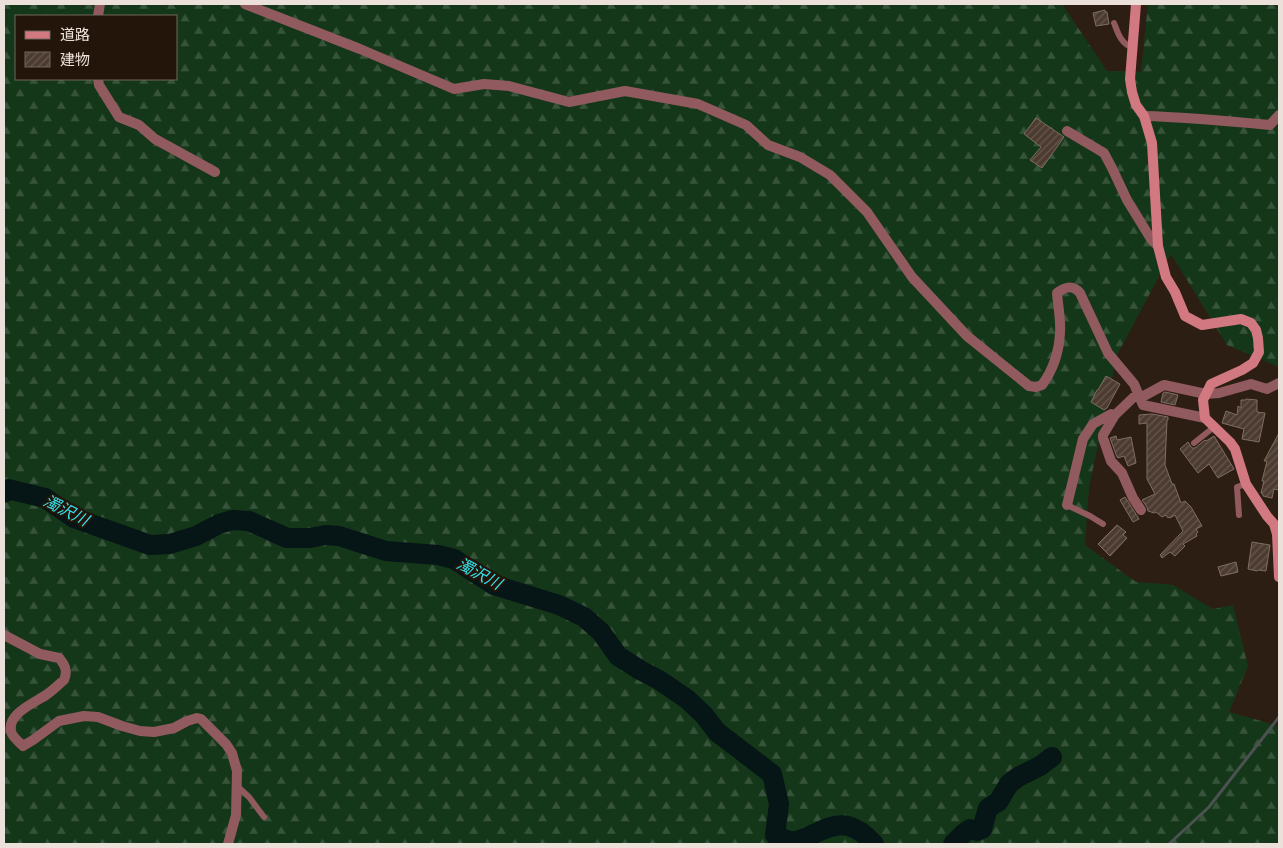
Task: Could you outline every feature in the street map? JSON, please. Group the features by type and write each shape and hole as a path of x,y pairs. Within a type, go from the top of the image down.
{"street":[{"path":"245,4 360,49 454,89 484,84 509,86 569,102 625,90 698,104 746,125 768,145 800,157 830,175 867,212 912,277 967,336 1029,386 1042,386 1052,368 1058,350 1060,332 1057,293 1071,286 1080,293 1108,353 1134,384 1143,406 1205,418 1230,442 1235,449 1246,484 1274,524 1277,534 1279,577"},
{"path":"1136,4 1130,79 1136,105 1144,116 1152,143 1158,246 1166,277 1175,292 1185,316 1202,324 1241,319 1250,323 1256,330 1258,338 1259,352 1253,363 1211,384 1203,400 1205,418"},
{"path":"98,80 99,85 119,117 139,125 155,139 215,172"},
{"path":"1144,116 1270,125 1279,114"},
{"path":"1067,131 1104,153 1127,200 1151,239 1158,246"},
{"path":"1141,510 1133,498 1122,473 1111,461 1103,438 1105,430 1115,414 1139,396 1164,385 1206,394 1219,393 1251,384 1267,389 1279,383"},
{"path":"1067,505 1083,439 1093,424 1111,414 1115,414"},
{"path":"4,635 40,654 59,658 64,664 66,671 64,680 47,694 28,705 14,718 11,724 11,732 23,746 59,721 84,716 98,717 140,731 154,732 174,728 187,721 201,719 226,744 232,753 237,771 236,815 228,844"}],"lane":[{"path":"1114,23 1121,40 1126,45 1132,47"},
{"path":"1194,443 1214,427"},
{"path":"1239,515 1237,487 1246,484"},
{"path":"1067,505 1103,524"},
{"path":"236,785 249,797 264,817"}],"green space":[{"path":"4,4 1062,4 1107,71 1141,72 1148,4 1279,4 1279,367 1227,345 1171,254 1117,355 1089,487 1085,545 1136,582 1173,585 1213,609 1233,605 1248,666 1229,712 1279,726 1279,844 4,844"}],"building":[{"path":"1105,10 1109,24 1096,26 1093,13"},
{"path":"1036,118 1064,137 1042,168 1030,160 1041,147 1024,134"},
{"path":"1106,376 1120,384 1107,408 1104,410 1091,402"},
{"path":"1165,392 1178,395 1175,405 1161,402"},
{"path":"1241,400 1257,400 1257,412 1265,413 1259,442 1242,439 1244,429 1222,423 1226,411 1237,415 1238,406 1241,408"},
{"path":"1152,414 1168,417 1165,465 1181,503 1185,501 1191,507 1202,526 1196,529 1198,532 1197,536 1183,544 1185,546 1175,556 1170,552 1162,558 1160,555 1183,531 1175,515 1168,518 1166,515 1162,517 1156,512 1148,511 1142,500 1155,494 1147,479 1147,423 1139,424 1139,415"},
{"path":"1279,433 1279,490 1274,489 1272,498 1263,496 1261,493 1267,461 1264,461"},
{"path":"1116,436 1117,440 1131,437 1136,463 1128,466 1124,456 1117,457 1110,438"},
{"path":"1214,436 1234,469 1218,478 1209,464 1198,473 1180,449 1188,442 1192,448 1195,448"},
{"path":"1125,497 1139,519 1133,522 1120,500"},
{"path":"1117,525 1126,532 1123,535 1127,538 1110,556 1098,544"},
{"path":"1252,542 1270,545 1266,571 1248,569"},
{"path":"1236,562 1238,572 1221,576 1218,567"}],"waterway":[{"name":"濁沢川","path":"4,493 8,489 45,498 74,518 150,545 170,544 196,536 219,524 232,520 249,521 287,538 339,536 386,551 438,555 454,559 494,585 559,605 584,617 601,632 618,656 687,699 704,715 717,732 772,774 779,804 775,835 789,841 797,841 833,826 840,825 854,828 874,844"},
{"path":"1169,844 1209,807 1279,717"},
{"path":"953,844 970,829 977,831 982,829 988,808 998,802 1009,784 1052,757"}]}
